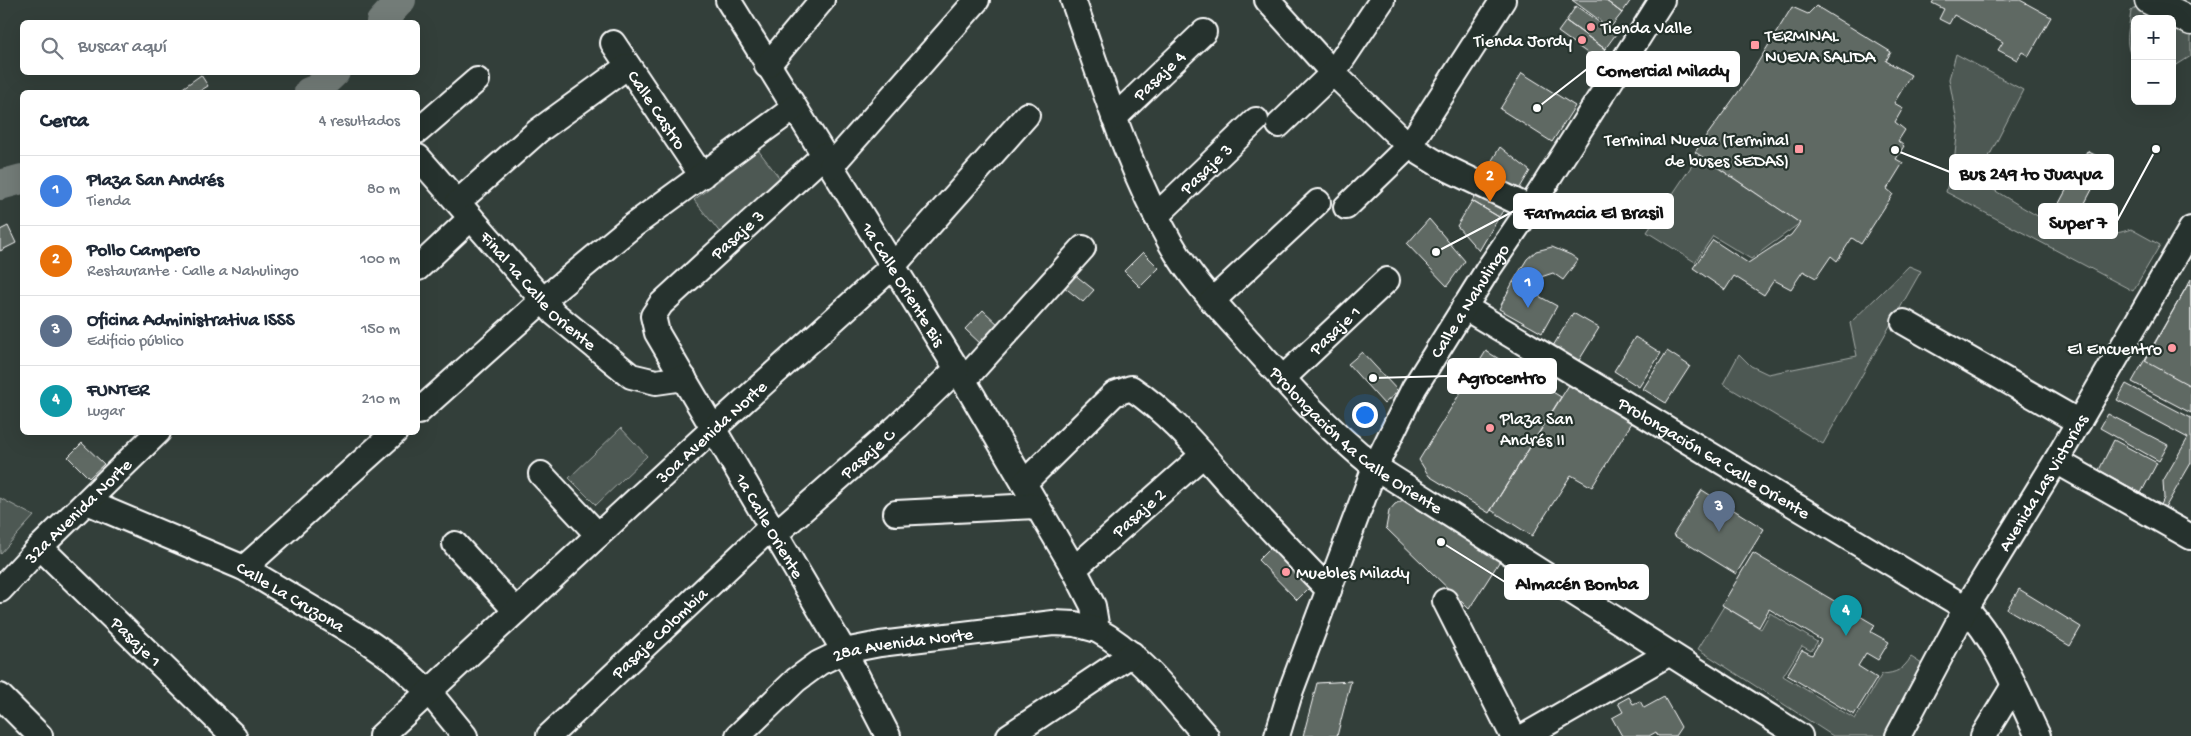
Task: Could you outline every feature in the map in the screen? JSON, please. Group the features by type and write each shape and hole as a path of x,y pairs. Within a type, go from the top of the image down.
{"highway":[{"path":"2149,0 2191,21"}],"street":[{"name":"1a Calle Oriente Bis","path":"728,0 961,375 1074,569 1093,606 1097,630"},
{"path":"768,66 822,0"},
{"name":"Pasaje 3","path":"653,316 661,304 827,160 977,0"},
{"path":"1267,0 1333,73 1409,146 1440,165 1530,208"},
{"path":"1280,125 1333,73 1382,0"},
{"path":"1346,206 1409,146 1503,0"},
{"name":"Calle a Nahulingo","path":"1277,736 1291,690 1375,467 1414,388 1464,306 1530,208 1662,0"},
{"name":"Prolongación 4a Calle Oriente","path":"1080,4 1114,118 1170,244 1212,300 1323,423 1375,467 1800,736"},
{"name":"Pasaje 4","path":"1114,118 1204,32"},
{"name":"Calle Castro","path":"613,43 702,176"},
{"path":"420,265 464,210 538,131 628,66"},
{"path":"420,129 477,80"},
{"path":"420,410 542,300 631,227 794,108"},
{"name":"30a Avenida Norte","path":"381,736 714,428 893,266 1027,115"},
{"name":"Pasaje 3","path":"1156,216 1256,120"},
{"name":"Final 1a Calle Oriente","path":"420,159 555,314 631,376 656,382 684,378"},
{"path":"1212,300 1318,202"},
{"name":"Avenida Las Victorias","path":"1898,736 1966,608 2056,461 2191,229"},
{"name":"Pasaje C","path":"772,531 961,375 1082,248"},
{"name":"Pasaje 1","path":"1282,378 1387,280"},
{"name":"Prolongación 6a Calle Oriente","path":"1464,306 1966,608 1978,621 1990,640 2038,736"},
{"name":"1a Calle Oriente","path":"653,316 657,333 844,651 888,736"},
{"path":"1904,322 2079,422"},
{"path":"1024,483 1114,394 1131,388 1147,399 1204,455 1272,532 1329,590"},
{"name":"32a Avenida Norte","path":"0,590 40,547 155,435"},
{"path":"244,568 392,435"},
{"name":"Pasaje 2","path":"1074,569 1204,455"},
{"path":"2056,461 2191,537"},
{"path":"541,474 598,535"},
{"name":"Calle La Cruzona","path":"87,502 244,568 373,645 394,660 429,692 466,736"},
{"path":"896,513 1036,506"},
{"name":"Pasaje Colombia","path":"549,736 772,531"},
{"path":"455,544 516,611"},
{"name":"Pasaje 1","path":"40,547 234,736"},
{"path":"1445,601 1514,736"},
{"name":"28a Avenida Norte","path":"738,736 796,680 819,663 844,651 880,644 1053,623 1075,624 1097,630 1116,641 1132,654 1206,736"},
{"path":"1009,736 1132,654"},
{"path":"1525,736 1668,654"},
{"path":"1983,736 2014,687"},
{"path":"0,696 40,736"}],"shaded area":[{"path":"2140,4 2162,15 2131,15 2131,56 2128,44 2128,31 2131,11"},
{"path":"2176,22 2191,29 2191,56 2176,65"},
{"path":"1956,54 2023,90 1977,180 2032,213 2073,233 2098,235 2131,229 2160,245 2133,291 1946,192 1955,154 1958,127 1949,79"},
{"path":"758,150 785,185 722,235 694,200"},
{"path":"1699,155 1800,223 1751,259 1713,236 1695,262 1647,232"},
{"path":"1909,266 1921,271 1823,444 1723,384 1739,354 1751,366 1768,374 1857,356 1850,323"},
{"path":"621,428 647,456 596,505 569,478"},
{"path":"0,498 34,516 0,554"},
{"path":"1724,606 1761,629 1770,613 1817,642 1811,651 1802,646 1783,676 1855,719 1882,674 1899,670 1911,657 1925,666 1887,736 1833,736 1698,649"}],"building":[{"path":"1572,0 1605,0 1622,13 1610,28"},
{"path":"1605,0 1631,0 1622,13"},
{"path":"1934,0 2020,0 2051,17 2029,56 2022,52 2017,60 1998,50 2003,42 1954,15 1949,24 1939,19 1944,9 1932,3"},
{"name":"Tienda Valle","path":"1576,6 1616,34 1605,49 1566,21"},
{"name":"Terminal Nueva (Terminal de buses SEDAS)","path":"1816,6 1891,52 1886,61 1911,75 1894,103 1903,108 1895,122 1905,130 1898,141 1904,146 1896,159 1903,163 1887,189 1893,194 1861,244 1852,238 1837,261 1831,256 1816,278 1803,271 1791,289 1774,280 1764,295 1734,276 1725,290 1693,268 1713,240 1748,263 1791,235 1800,223 1695,152 1747,80 1792,7 1808,14"},
{"name":"Tienda Jordy","path":"1566,21 1605,49 1597,60 1558,32"},
{"path":"1522,73 1575,106 1552,142 1500,109"},
{"path":"201,75 208,86 201,90 180,90"},
{"path":"1500,147 1530,171 1518,191 1482,177"},
{"path":"2087,151 2107,161 2076,220 2056,209"},
{"path":"1481,187 1508,203 1499,217 1472,201"},
{"path":"1472,201 1499,217 1479,251 1457,226"},
{"path":"1429,219 1465,261 1447,286 1407,244"},
{"path":"8,226 16,243 0,251 0,230"},
{"path":"1552,247 1578,260 1563,280 1553,273 1538,278 1530,292 1513,282 1527,259 1536,251"},
{"path":"1143,252 1159,268 1140,287 1124,271"},
{"path":"1074,274 1094,290 1083,302 1063,286"},
{"name":"El Encuentro","path":"2191,279 2191,413 2132,382"},
{"path":"1513,282 1557,306 1542,333 1499,309"},
{"name":"El Encuentro","path":"2188,284 2191,285 2191,380 2189,385 2145,361"},
{"path":"983,310 1002,328 984,347 965,329"},
{"path":"1573,313 1599,328 1578,362 1553,346"},
{"path":"1635,337 1661,353 1639,387 1614,371"},
{"name":"Plaza San Andrés II","path":"1486,351 1561,397 1489,513 1429,476 1419,460"},
{"path":"1667,351 1690,366 1666,403 1643,389"},
{"path":"1362,352 1398,391 1384,404 1348,364"},
{"path":"2126,384 2191,418 2191,463 2165,508 2161,505 2164,498 2163,481 2188,438 2117,400"},
{"path":"1569,385 1633,421 1592,487 1571,475 1532,536 1491,510"},
{"path":"2108,414 2168,445 2159,461 2100,428"},
{"path":"2114,440 2157,463 2141,493 2099,470"},
{"path":"82,443 104,464 89,478 68,457"},
{"path":"1702,490 1764,529 1736,574 1673,535"},
{"path":"1405,499 1503,556 1469,609 1386,528 1389,511 1395,504"},
{"name":"Muebles Milady","path":"1275,543 1314,583 1297,600 1258,560"},
{"path":"1753,553 1875,625 1871,632 1889,642 1878,660 1866,653 1858,666 1877,678 1854,715 1787,675 1802,650 1812,655 1821,640 1769,609 1759,627 1722,605"},
{"path":"2019,589 2081,627 2070,646 2007,609"},
{"path":"1351,681 1337,736 1303,736 1317,683"},
{"path":"1629,697 1633,704 1640,701 1644,708 1664,697 1681,727 1675,736 1658,736 1656,732 1649,736 1622,736 1612,718 1623,712 1618,703"}],"waterway":[{"path":"383,20 401,0"},
{"path":"314,90 332,75"},
{"path":"0,185 20,180"}],"place":[{"name":"Tienda Valle","path":"1591,27"},
{"name":"Tienda Jordy","path":"1582,40"},
{"name":"TERMINAL NUEVA SALIDA","path":"1755,45"},
{"name":"Comercial Milady","path":"1537,108"},
{"name":"Terminal Nueva (Terminal de buses SEDAS)","path":"1799,149"},
{"name":"Super 7","path":"2156,149"},
{"name":"Bus 249 to Juayua","path":"1895,150"},
{"name":"Pollo Campero","path":"1490,202"},
{"name":"Farmacia El Brasil","path":"1436,252"},
{"name":"Plaza San Andrés","path":"1528,308"},
{"name":"El Encuentro","path":"2172,348"},
{"name":"Agrocentro","path":"1373,378"},
{"name":"Plaza San Andrés II","path":"1490,428"},
{"name":"Oficina Administrativa ISSS","path":"1719,532"},
{"name":"Almacén Bomba","path":"1441,542"},
{"name":"Muebles Milady","path":"1286,572"},
{"name":"FUNTER","path":"1846,636"}]}
